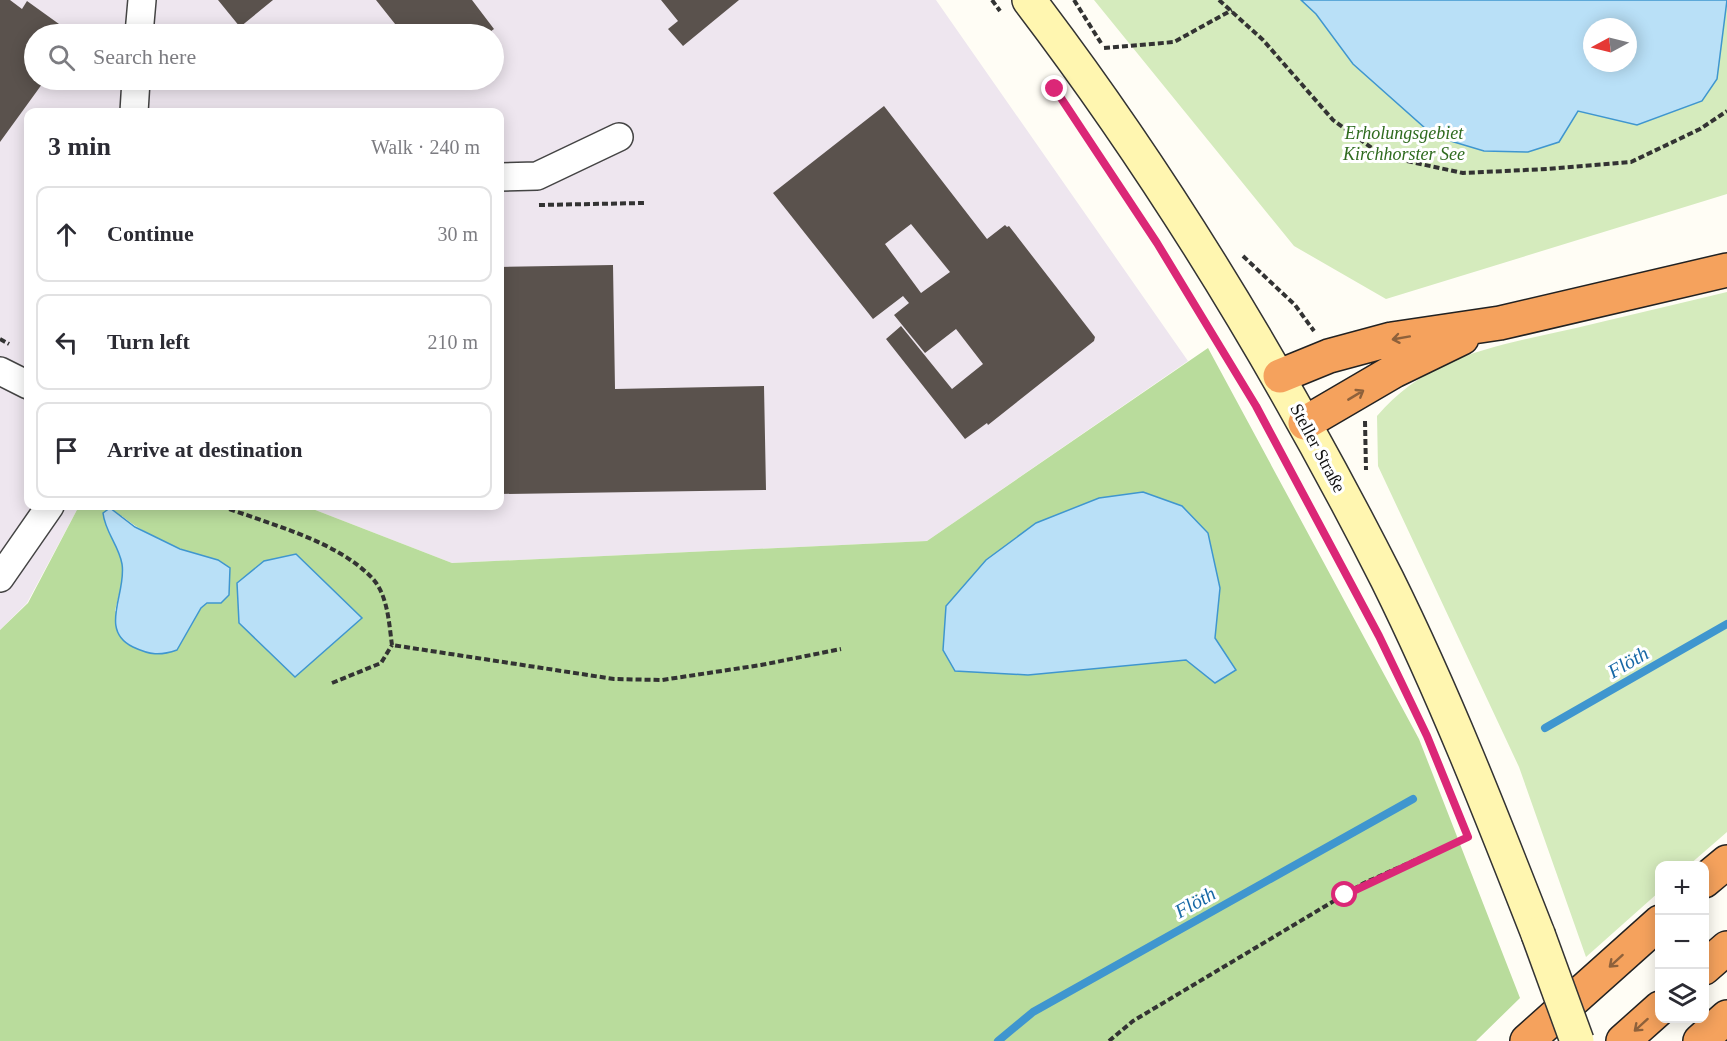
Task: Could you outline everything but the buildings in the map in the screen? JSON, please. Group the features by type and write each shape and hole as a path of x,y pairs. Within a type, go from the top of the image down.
{"highway":[{"path":"1280,376 1329,356 1392,339 1500,323 1727,270"},
{"path":"1305,423 1446,344 1500,323"},
{"path":"1709,877 1727,862"},
{"path":"1527,1041 1655,925"},
{"path":"1709,964 1727,948"},
{"path":"1623,1041 1655,1012"},
{"path":"1700,1041 1727,1017"}],"main road":[{"name":"Steller Straße","path":"1016,8 1094,89 1184,221 1280,376 1387,580 1438,687 1539,934 1577,1041"}],"street":[{"path":"140,24 142,0"},
{"path":"134,108 135,90"},
{"path":"504,177 537,176 620,137"},
{"path":"0,371 24,383"},
{"path":"0,578 47,510"}],"path":[{"path":"992,0 1016,8"},
{"path":"1220,0 1232,9 1333,120 1383,156 1463,173 1631,162 1700,129 1727,111"},
{"path":"1104,48 1174,42 1232,9"},
{"path":"1061,99 1157,243 1256,406 1374,625"},
{"path":"533,205 644,203"},
{"path":"231,510 339,552 374,580 387,608 393,645 381,663 332,683"},
{"path":"393,645 614,679 662,680 761,665 842,649"},
{"path":"1464,827 1472,847"},
{"path":"1109,1041 1134,1021 1364,883 1468,837"}],"shaded area":[{"path":"0,0 936,0 1188,361 927,541 452,563 315,510 504,510 504,108 24,108 24,510 77,510 27,603 0,630"}],"green space":[{"name":"Erholungsgebiet Kirchhorster See","path":"1094,0 1727,0 1727,194 1386,299 1294,246"},
{"path":"1727,292 1727,832 1694,861 1655,861 1655,896 1586,957 1519,767 1378,466 1377,416 1398,395 1420,378 1443,365 1494,347"},
{"path":"1208,348 1419,739 1520,998 1476,1041 0,1041 0,630 28,603 77,510 315,510 452,563 927,541","holes":["122,516 166,542 218,561 230,568 230,587 201,608 177,650 115,611 123,578 122,562 115,544","1220,588 1215,638 1215,683 1186,660"]}],"water":[{"path":"1301,0 1727,0 1717,79 1702,101 1637,125 1578,111 1559,142 1528,152 1484,151 1434,136 1353,64 1316,14"},
{"path":"1143,492 1182,506 1208,533 1220,588 1215,638 1236,670 1215,683 1186,660 1028,675 955,671 943,650 946,606 986,560 1036,523 1099,498"},
{"path":"113,510 135,527 180,549 218,560 230,568 229,595 221,603 207,603 201,608 177,650 160,654 145,652 123,640 117,631 115,621 121,587 122,564 103,513"},
{"path":"296,554 362,618 295,677 239,623 237,583 264,561"}],"waterway":[{"name":"Flöth","path":"1545,728 1727,624"},
{"name":"Flöth","path":"998,1041 1033,1012 1413,799"}],"route":[{"path":"1055,89 1157,243 1256,406 1379,636 1427,736 1468,837 1364,883 1345,895"}]}
